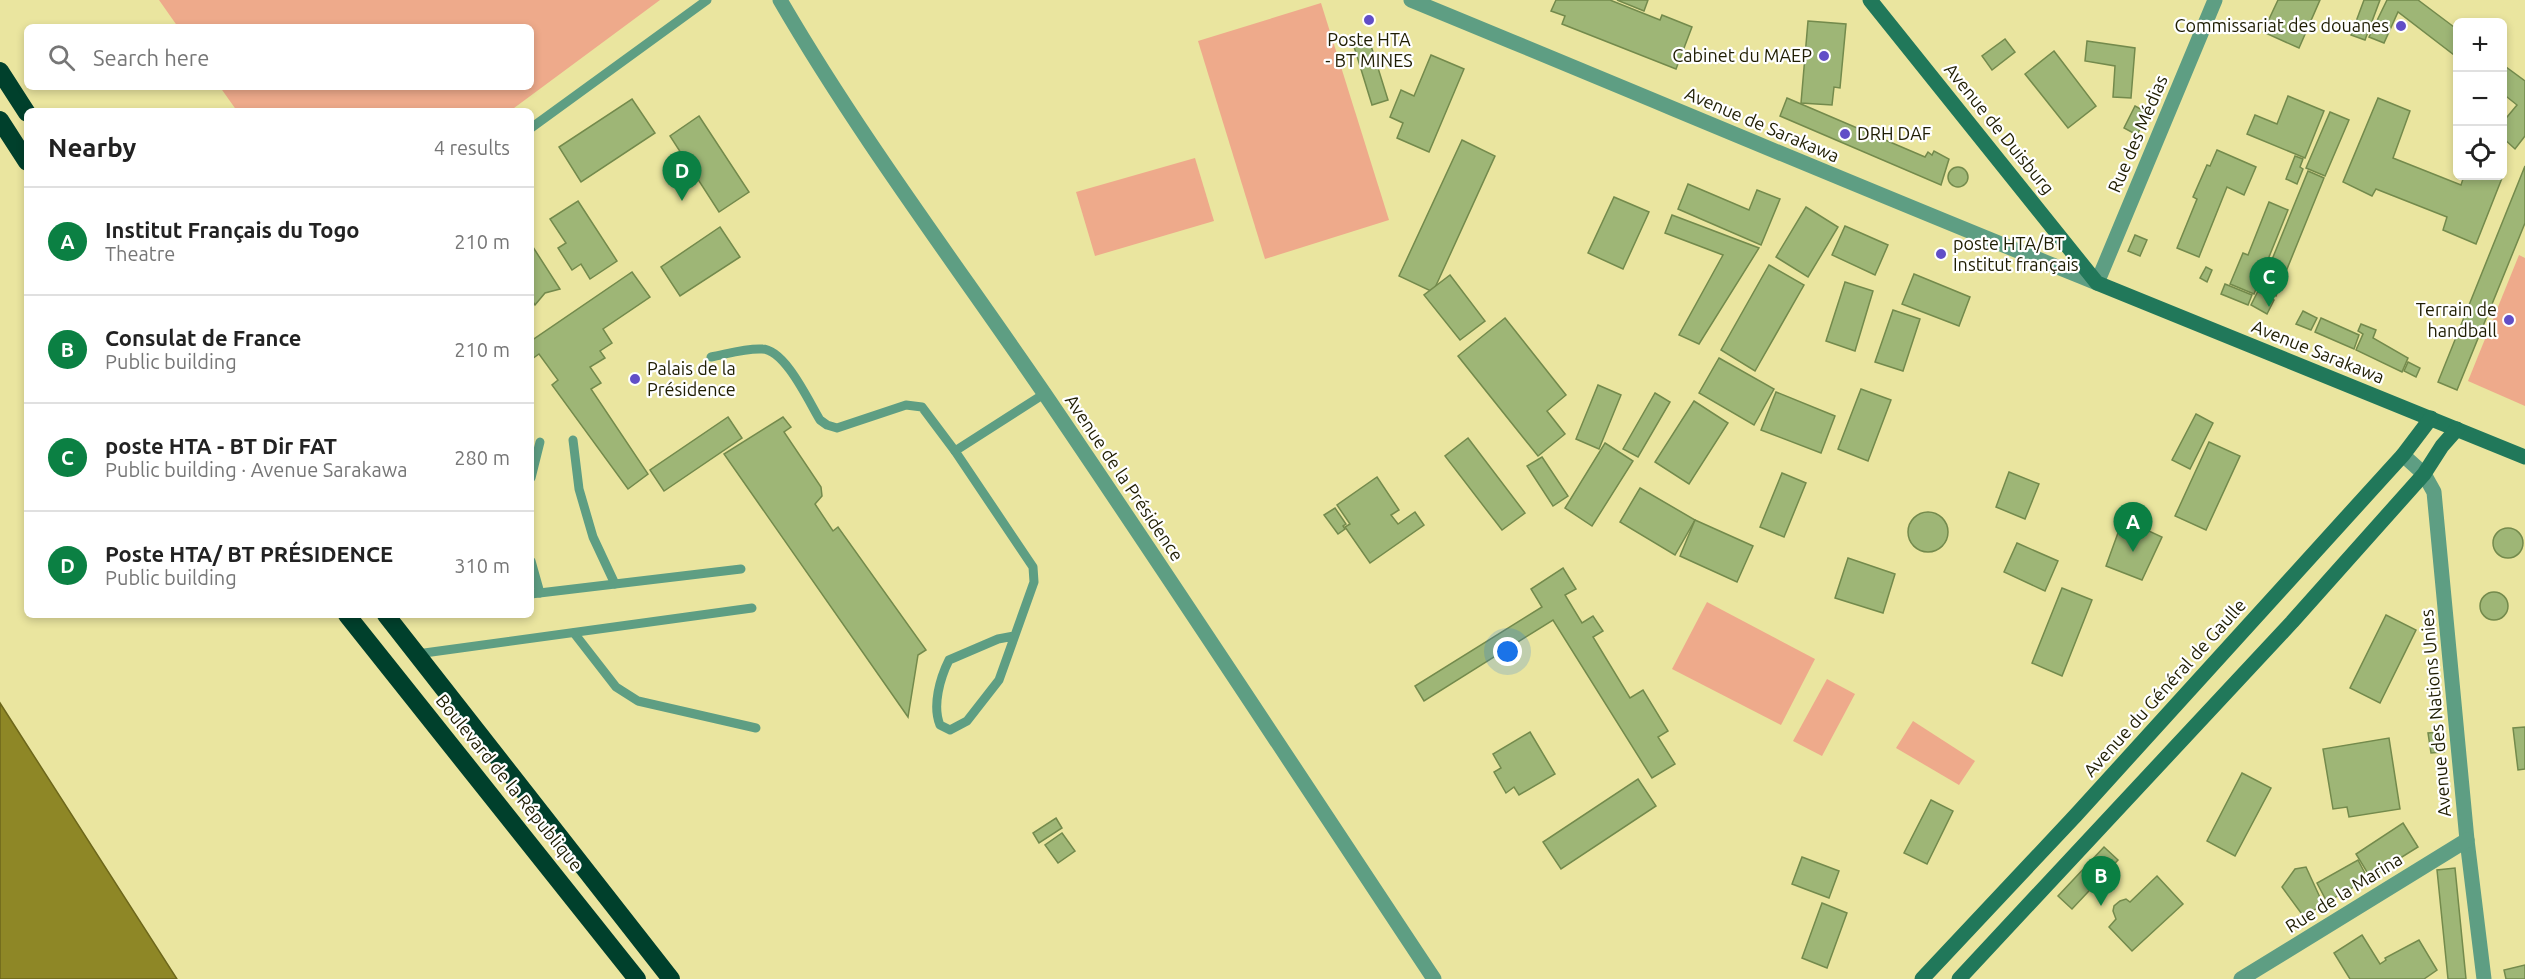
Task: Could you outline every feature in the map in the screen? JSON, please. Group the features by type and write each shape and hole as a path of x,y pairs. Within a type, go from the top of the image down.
{"highway":[{"path":"0,71 24,108"},
{"path":"0,120 24,157"},
{"name":"Boulevard de la République","path":"349,618 637,979"},
{"name":"Boulevard de la République","path":"388,618 671,979"}],"street":[{"name":"Avenue de la Présidence","path":"780,0 806,45 878,153 1044,394 1434,979"},
{"name":"Avenue de Sarakawa","path":"1411,0 1694,116 1829,175 2097,283"},
{"name":"Avenue de Duisburg","path":"1870,0 2097,283"},
{"name":"Rue des Médias","path":"2097,283 2215,0"},
{"name":"Avenue Sarakawa","path":"2097,283 2525,457"},
{"name":"Avenue du Général de Gaulle","path":"1922,979 2076,815 2403,455 2431,418"},
{"path":"1959,979 2292,622 2424,474 2442,446 2457,429"},
{"name":"Avenue des Nations Unies","path":"2403,455 2424,474 2434,492 2467,840 2484,979"},
{"path":"2076,815 2097,831"},
{"name":"Rue de la Marina","path":"2241,979 2467,840"},
{"path":"2039,854 2060,871"}],"lane":[{"path":"534,126 707,0"},
{"path":"711,357 764,348 776,353 786,363 820,420 837,428 906,405 922,407 955,451 1033,567 1034,582 999,680 967,721 950,730 939,725 936,715 942,675 949,660 998,639 1014,636"},
{"path":"955,451 1044,394"},
{"path":"573,440 579,489 593,537 615,584"},
{"path":"534,466 540,442"},
{"path":"535,593 741,568"},
{"path":"417,654 752,608"},
{"path":"574,633 624,695 638,701 756,728"}],"shaded area":[{"path":"159,0 660,0 514,108 235,108 222,90 534,90 534,24 176,24"},
{"path":"1321,3 1389,220 1265,259 1198,41"},
{"path":"1195,158 1214,221 1095,256 1076,192"},
{"name":"Terrain de handball","path":"2519,255 2525,258 2525,406 2468,381"},
{"path":"1707,602 1815,659 1781,725 1672,669"},
{"path":"1827,679 1855,694 1822,756 1793,741"},
{"path":"0,703 177,979 0,979"},
{"path":"1913,721 1975,761 1959,785 1896,748"}],"building":[{"path":"1556,0 1610,0 1660,20 1662,15 1692,27 1676,69 1562,24 1565,16 1551,11"},
{"path":"1617,0 1648,0 1644,11"},
{"path":"2278,0 2320,0 2299,48 2263,32"},
{"path":"2364,0 2380,0 2365,40 2351,35"},
{"path":"2387,0 2418,0 2453,26 2453,54 2398,12 2384,43 2369,37"},
{"name":"Cabinet du MAEP","path":"1808,21 1846,24 1840,88 1834,87 1832,105 1801,103"},
{"path":"1368,36 1388,100 1372,105 1352,40"},
{"path":"2005,39 2015,52 1992,70 1982,56"},
{"path":"2087,41 2135,48 2131,98 2113,97 2115,66 2085,61"},
{"path":"2054,51 2096,106 2068,128 2025,74"},
{"path":"1431,55 1464,69 1429,152 1397,138 1403,123 1390,117 1401,90 1414,96"},
{"path":"2507,68 2525,81 2525,136 2515,149 2507,142 2507,117 2517,105 2507,97"},
{"path":"2288,96 2324,111 2305,158 2247,134 2255,115 2277,124"},
{"name":"DRH DAF","path":"1787,98 1925,157 1928,152 1932,155 1934,151 1949,159 1941,185 1780,116"},
{"path":"2378,98 2410,111 2393,158 2461,185 2463,180 2501,180 2476,244 2443,230 2447,217 2376,189 2372,196 2343,182"},
{"path":"632,99 655,133 581,182 559,147"},
{"path":"2135,106 2148,113 2137,135 2124,128"},
{"path":"2330,112 2349,120 2325,176 2306,168"},
{"path":"699,116 749,192 719,212 670,136"},
{"path":"1462,140 1495,156 1433,292 1399,276"},
{"path":"2217,150 2256,167 2244,195 2227,187 2199,257 2177,248 2197,199 2193,197 2207,165 2210,166"},
{"path":"2295,156 2303,159 2300,167 2303,169 2297,184 2286,179"},
{"path":"2525,166 2525,223 2457,390 2438,382"},
{"path":"1954,167 1962,167 1968,173 1968,181 1962,187 1954,187 1948,181 1948,173"},
{"path":"2308,171 2324,178 2276,296 2260,289"},
{"path":"1688,184 1749,210 1757,190 1780,199 1761,245 1678,209"},
{"path":"1614,197 1649,212 1623,269 1588,253"},
{"path":"578,201 617,261 590,279 581,264 572,270 558,248 566,243 550,219"},
{"path":"2269,202 2288,210 2254,294 2230,284 2243,253 2248,255"},
{"path":"1806,207 1838,227 1808,277 1776,257"},
{"path":"1672,215 1759,248 1699,344 1679,335 1723,255 1665,233"},
{"path":"1845,226 1888,245 1875,275 1832,255"},
{"path":"720,227 740,257 680,296 661,267"},
{"path":"2135,235 2147,240 2140,256 2128,251"},
{"path":"534,249 560,289 545,293 535,305"},
{"path":"1769,265 1804,285 1755,371 1721,350"},
{"path":"2206,267 2212,270 2207,282 2200,278"},
{"path":"632,272 650,297 603,329 612,343 600,351 605,358 590,367 601,383 591,389 648,474 628,489 552,385 558,380 539,354 534,358 534,339"},
{"path":"1914,274 1970,297 1959,326 1902,304"},
{"path":"1450,275 1485,321 1460,340 1424,295"},
{"path":"1845,282 1873,291 1855,351 1826,341"},
{"path":"2225,284 2252,295 2248,305 2221,294"},
{"path":"2258,291 2274,300 2267,314 2251,305"},
{"path":"1893,310 1920,319 1903,371 1875,362"},
{"path":"2303,311 2317,318 2311,330 2296,324"},
{"path":"1505,318 1566,395 1547,411 1565,434 1538,456 1458,356"},
{"path":"2321,318 2359,335 2354,349 2315,332"},
{"path":"2361,324 2376,330 2373,338 2408,358 2402,372 2356,350 2363,334 2358,331"},
{"path":"1719,358 1774,389 1754,425 1699,393"},
{"path":"2408,362 2420,368 2416,377 2404,371"},
{"path":"1598,385 1621,395 1599,449 1576,439"},
{"path":"1861,389 1891,400 1868,461 1838,449"},
{"path":"1776,392 1835,416 1821,453 1761,430"},
{"path":"1655,393 1670,402 1638,457 1623,449"},
{"path":"1694,401 1728,423 1689,484 1655,462"},
{"path":"2196,414 2213,423 2190,469 2172,460"},
{"path":"728,417 742,438 664,491 650,470"},
{"path":"783,417 791,427 784,432 821,487 822,496 815,504 833,531 838,527 926,650 918,655 908,717 724,454"},
{"path":"1468,438 1525,513 1502,530 1445,456"},
{"path":"2209,442 2240,456 2206,530 2175,516"},
{"path":"1605,443 1633,461 1592,526 1565,508"},
{"path":"1542,457 1568,496 1553,506 1527,466"},
{"path":"2009,472 2039,484 2025,519 1996,507"},
{"path":"1782,473 1806,483 1784,537 1760,527"},
{"path":"1377,477 1399,510 1391,515 1398,524 1415,512 1424,525 1370,563 1345,527 1350,524 1337,505"},
{"path":"1640,488 1695,520 1675,555 1620,522"},
{"path":"1335,508 1346,524 1343,526 1345,529 1338,534 1324,515"},
{"path":"1928,512 1936,513 1942,518 1947,524 1947,540 1942,546 1936,551 1928,552 1920,551 1914,546 1909,540 1908,532 1909,524 1914,518 1920,513"},
{"path":"2123,519 2162,537 2142,580 2106,566"},
{"path":"1695,520 1753,546 1737,582 1680,556"},
{"path":"2508,528 2519,532 2523,543 2519,554 2508,558 2497,554 2493,543 2497,532"},
{"path":"2017,543 2058,561 2045,591 2004,572"},
{"path":"1848,558 1895,574 1883,613 1835,598"},
{"path":"1563,568 1576,589 1565,595 1582,623 1593,616 1603,631 1593,637 1630,698 1643,690 1668,731 1658,737 1675,764 1652,778 1553,620 1424,701 1415,686 1542,607 1531,589"},
{"path":"2062,588 2092,600 2062,676 2032,663"},
{"path":"2494,592 2504,596 2508,606 2504,616 2494,620 2484,616 2480,606 2484,596"},
{"path":"2386,615 2416,630 2380,703 2350,688"},
{"path":"2525,727 2525,769 2518,770 2513,728"},
{"path":"1530,732 1555,774 1519,795 1514,787 1506,793 1494,772 1501,768 1493,754"},
{"path":"2441,732 2444,752 2431,753 2428,733"},
{"path":"2389,738 2400,809 2349,817 2347,807 2333,809 2323,749"},
{"path":"2242,773 2271,788 2235,856 2207,841"},
{"path":"1638,779 1656,806 1561,869 1543,842"},
{"path":"1931,800 1953,811 1927,864 1904,853"},
{"path":"1056,818 1062,828 1039,843 1033,833"},
{"path":"2403,823 2418,847 2370,877 2356,854"},
{"path":"1062,833 1075,851 1058,863 1045,845"},
{"path":"2104,847 2118,860 2072,909 2058,896"},
{"path":"1802,857 1839,871 1829,898 1792,884"},
{"path":"2358,860 2368,879 2327,902 2317,883"},
{"path":"2306,867 2323,904 2304,917 2282,887 2295,869"},
{"path":"2455,868 2466,979 2448,979 2437,870"},
{"path":"2157,876 2183,904 2132,951 2109,927 2116,919 2114,906 2126,899 2130,902"},
{"path":"1822,903 1847,913 1827,968 1802,958"},
{"path":"2362,935 2380,964 2386,960 2385,958 2419,940 2437,970 2424,979 2350,979 2334,953"},
{"path":"2525,965 2525,979 2506,979 2504,970"}],"place":[{"name":"Poste HTA - BT MINES","path":"1369,20"},
{"name":"Commissariat des douanes","path":"2401,26"},
{"name":"Cabinet du MAEP","path":"1824,56"},
{"name":"DRH DAF","path":"1845,134"},
{"name":"Poste HTA/ BT PRÉSIDENCE","path":"682,201"},
{"name":"poste HTA/BT Institut français","path":"1941,254"},
{"name":"poste HTA - BT Dir FAT","path":"2269,307"},
{"name":"Terrain de handball","path":"2509,320"},
{"name":"Palais de la Présidence","path":"635,379"},
{"name":"Institut Français du Togo","path":"2133,552"},
{"name":"Consulat de France","path":"2101,906"}]}
